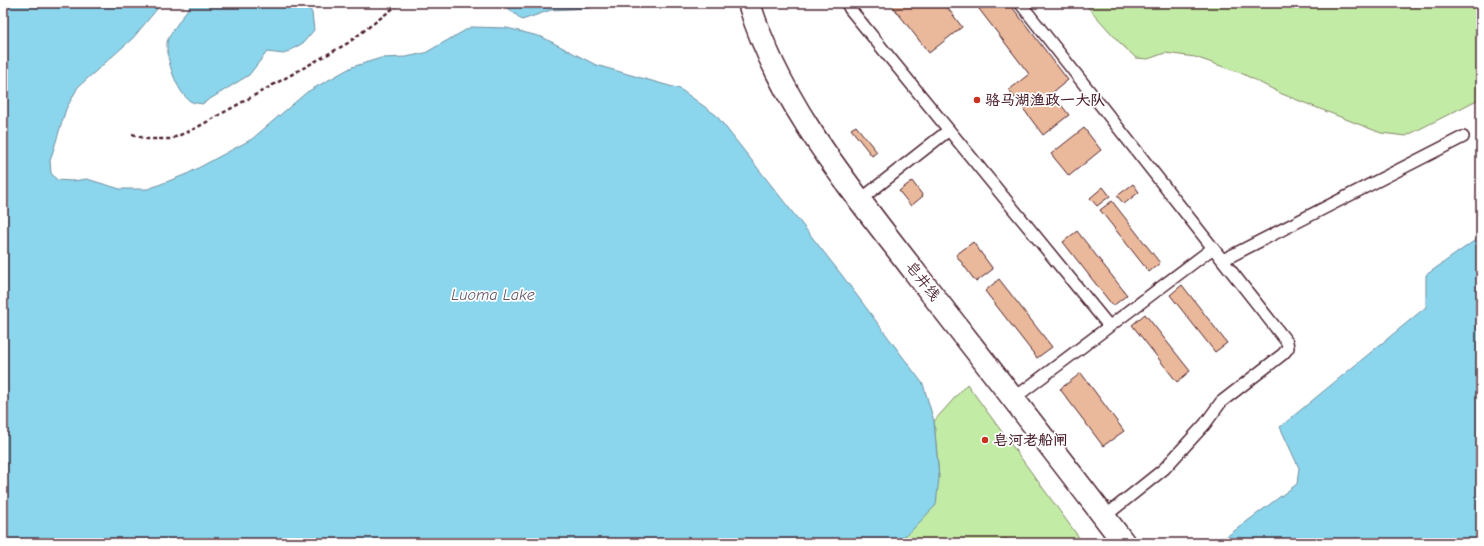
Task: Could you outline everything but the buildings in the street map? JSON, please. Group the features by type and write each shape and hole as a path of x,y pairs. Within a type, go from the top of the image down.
{"street":[{"name":"皂井线","path":"748,3 755,25 785,90 834,167 1114,530"}],"lane":[{"path":"847,3 850,9 1109,326"},
{"path":"1020,3 1287,342 1288,348 1283,354 1221,402 1206,424 1164,469 1114,530"},
{"path":"860,200 949,130"},
{"path":"1222,260 1463,137"},
{"path":"1013,399 1213,248"}],"path":[{"path":"132,134 147,139 171,139 196,128 348,43 400,3"},
{"path":"996,543 1008,539"}],"green space":[{"path":"1084,3 1481,3 1481,98 1406,136 1381,133 1282,94 1241,73 1195,57 1165,53 1148,59 1136,58 1120,43"},
{"path":"967,384 1083,543 895,543 911,531 939,478 934,421"}],"water":[{"name":"Luoma Lake","path":"3,3 162,3 133,38 78,87 66,109 50,161 51,173 57,180 72,181 87,179 120,189 148,189 187,174 252,139 307,92 352,67 381,58 406,57 425,53 471,27 507,28 542,37 596,65 680,89 716,115 841,274 923,384 934,421 939,478 936,505 911,531 895,543 3,543"},
{"path":"192,3 307,3 312,13 314,30 303,43 284,54 267,52 249,75 202,104 194,103 185,96 176,82 170,66 167,49 168,39"},
{"path":"505,3 599,3 589,8 551,10 522,20 507,7"},
{"path":"1481,236 1481,543 1218,543 1297,484 1299,468 1280,427 1426,307 1426,275"}],"place":[{"name":"骆马湖渔政一大队","path":"977,100"},
{"name":"皂河老船闸","path":"985,440"}]}
